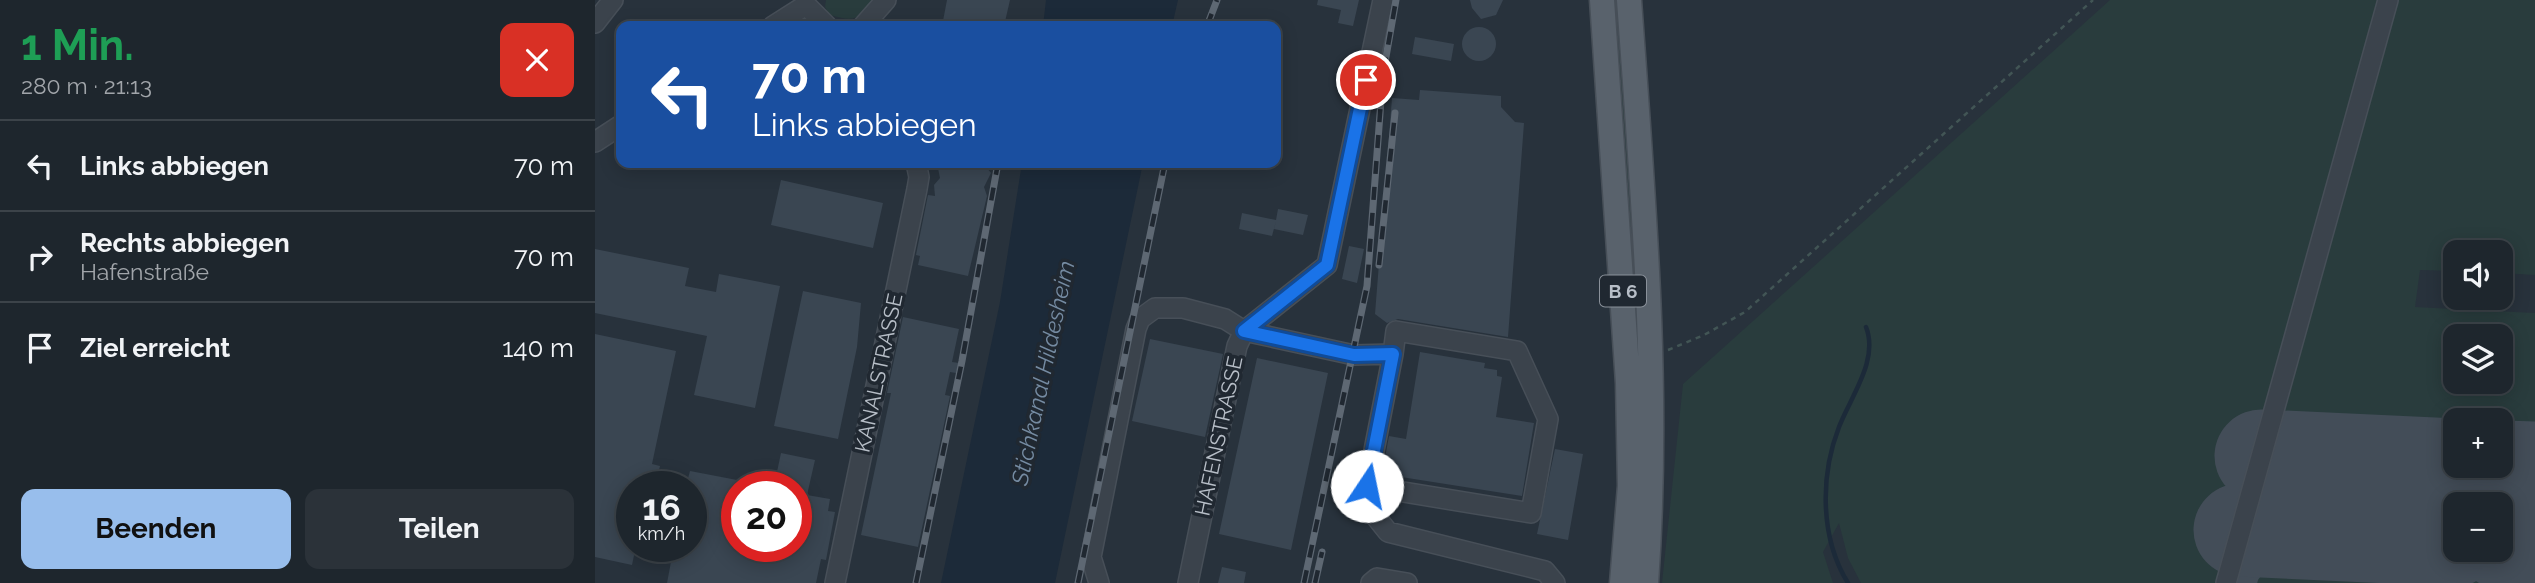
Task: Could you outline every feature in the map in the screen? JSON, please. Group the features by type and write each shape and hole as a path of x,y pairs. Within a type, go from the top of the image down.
{"main road":[{"name":"B 6","path":"1602,0 1628,383 1630,486 1622,583"},
{"name":"B 6","path":"1629,0 1652,354 1653,488 1646,583"}],"street":[{"path":"595,23 614,0"},
{"path":"867,21 886,0"},
{"name":"HAFENSTRASSE","path":"1188,583 1237,346 1244,331 1327,265 1383,0"},
{"path":"2226,583 2388,0"},
{"path":"780,21 807,2 823,21"},
{"path":"595,142 616,128"},
{"name":"KANALSTRASSE","path":"835,583 917,189 917,168"},
{"path":"1099,583 1091,557 1140,319 1155,308 1183,308 1225,319 1244,331 1354,355 1393,354"},
{"path":"1396,331 1517,351 1548,419 1531,513 1367,486 1393,354 1396,331"},
{"path":"1377,488 1376,516 1388,532 1545,571 1555,583"},
{"path":"1370,583 1377,578 1407,583"}],"path":[{"path":"1652,354 1704,335 1745,312 2093,0"}],"shaded area":[{"path":"826,0 878,0 862,15 846,19 830,15 825,7"},
{"path":"1611,0 1621,0 1646,359 1635,359"},
{"path":"2110,0 2383,0 2221,583 1861,583 1848,558 1839,523 1823,552 1833,583 1662,583 1683,384"},
{"path":"2395,0 2535,0 2535,275 2513,274 2513,240 2443,240 2443,271 2420,270 2415,307 2535,313 2535,519 2513,518 2513,492 2443,492 2443,514 2252,506"},
{"path":"2270,555 2535,567 2535,583 2249,583 2258,565"}],"water":[{"path":"1046,0 1178,0 1173,21 1044,21"},
{"name":"Stichkanal Hildesheim","path":"1021,168 1142,168 1055,583 941,583 1000,302"}],"building":[{"path":"947,0 1010,0 1005,21 943,21"},
{"path":"1318,0 1359,0 1353,26 1338,23 1341,10 1317,5"},
{"path":"1470,0 1503,0 1496,15 1481,19 1472,8"},
{"path":"1479,27 1491,32 1496,44 1491,56 1479,61 1467,56 1462,44 1467,32"},
{"path":"1415,37 1454,44 1451,61 1412,54"},
{"path":"1420,90 1501,96 1501,107 1515,122 1524,123 1508,337 1398,319 1387,323 1375,314 1392,98 1419,100"},
{"path":"938,168 987,168 991,173 984,187 987,196 968,276 918,265 920,256 916,255 928,195 935,196 934,185 940,178"},
{"path":"781,180 883,203 873,248 771,225"},
{"path":"1278,209 1308,215 1303,235 1274,229 1276,221 1272,236 1239,229 1242,213 1276,220"},
{"path":"1349,246 1364,249 1357,283 1342,279"},
{"path":"595,249 689,268 685,286 716,292 719,274 780,286 755,408 694,395 707,336 595,313"},
{"path":"803,291 861,303 857,347 838,439 774,426"},
{"path":"903,317 959,329 952,362 959,363 956,373 950,372 945,395 950,396 918,547 861,535 891,393 887,393"},
{"path":"595,334 676,351 652,464 660,466 659,471 616,471 616,562 595,557"},
{"path":"1150,339 1223,354 1205,437 1132,421"},
{"path":"1420,352 1485,363 1484,368 1497,370 1497,376 1502,377 1496,417 1534,423 1522,496 1382,474 1389,436 1406,439"},
{"path":"1257,358 1328,373 1291,550 1219,534"},
{"path":"1555,449 1583,454 1568,540 1537,534"},
{"path":"781,453 815,460 812,473 812,471 777,471"},
{"path":"707,474 721,477 721,562 812,562 812,496 830,499 828,511 835,512 826,560 821,559 816,583 667,583 671,562 707,562"},
{"path":"1222,567 1246,572 1244,583 1218,583"}],"waterway":[{"path":"1848,583 1832,547 1826,486 1828,466 1839,427 1866,365 1869,352 1866,327"}],"taxiway":[{"path":"2238,583 2273,457"},
{"path":"2243,569 2259,547 2283,532"}],"runway":[{"path":"2261,456 2443,464"},
{"path":"2513,467 2535,468"},
{"path":"2240,530 2443,539"},
{"path":"2513,542 2535,543"}],"railway":[{"path":"1209,21 1217,0"},
{"path":"1304,583 1367,286 1383,74 1396,0"},
{"path":"1379,265 1395,113"},
{"path":"916,583 962,361 997,168"},
{"path":"1078,583 1164,168"},
{"path":"1315,583 1322,552"}],"route":[{"path":"1366,80 1327,265 1244,331 1354,355 1393,354 1367,486"}]}
